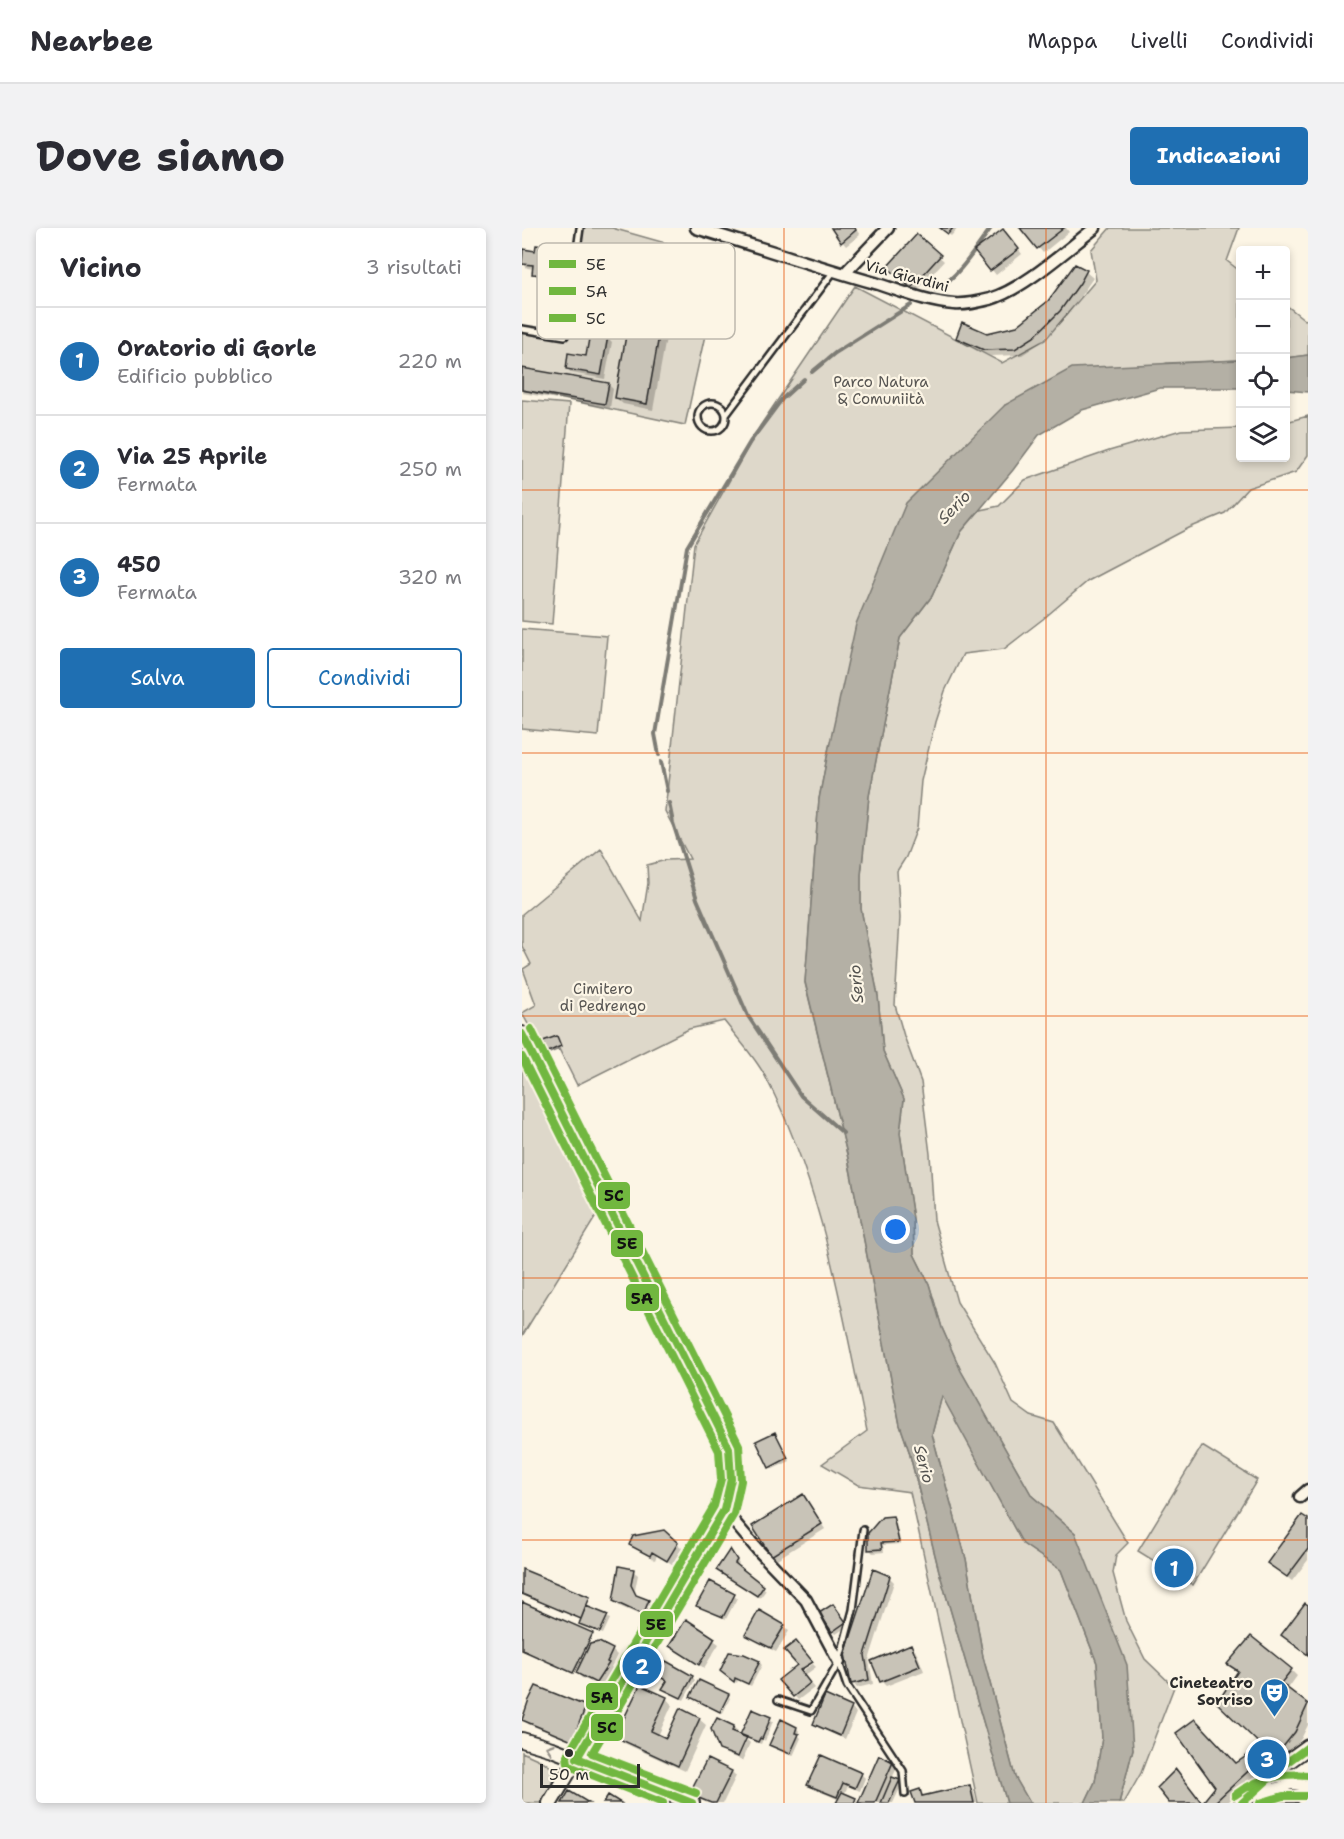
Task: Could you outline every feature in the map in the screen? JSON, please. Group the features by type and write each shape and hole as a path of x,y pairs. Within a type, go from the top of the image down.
{"street":[{"name":"Via Giardini","path":"696,228 937,301 955,304 971,304 992,298 1022,283 1095,228"},
{"path":"839,272 888,228"},
{"path":"522,1034 729,1448 733,1469 731,1489 724,1510 550,1803"},
{"path":"724,1510 756,1549 806,1600 839,1662"},
{"path":"522,1740 577,1758 692,1803"},
{"path":"1247,1799 1286,1762 1308,1747"},
{"path":"1286,1762 1284,1772 1292,1784"},
{"path":"1247,1799 1292,1784 1308,1786"}],"lane":[{"path":"578,243 580,228"},
{"path":"726,416 722,407 709,403 701,408 698,421 707,431 717,431 724,425 726,416 839,272"},
{"path":"522,329 537,331"},
{"path":"778,1700 811,1711 839,1662 853,1610 863,1530"},
{"path":"839,1662 847,1686 903,1771 905,1794"}],"green space":[{"path":"584,228 612,228 665,243 581,243"},
{"path":"1110,228 1239,228 1227,261 1236,268 1236,360 1167,363 1005,405 829,747 819,799 805,983 848,1158 900,1425 909,1451 939,1571 1007,1803 978,1803 910,1492 858,1485 822,1464 867,1431 839,1295 816,1205 785,1118 765,1076 724,1021 689,1029 577,1085 559,1049 545,1055 522,1013 536,1005 523,969 531,964 522,946 522,914 601,849 642,921 648,883 647,865 666,860 690,859 665,811 694,544 760,426 855,286 1002,363 1045,340 1096,280 1091,250"},
{"path":"1290,308 1305,320 1308,319 1308,355 1290,357"},
{"path":"522,326 537,329 537,339 704,339 685,425 522,390"},
{"path":"522,400 569,404 552,624 522,621"},
{"path":"1308,416 1308,455 1296,472 1248,488 1225,513 1189,528 1088,581 1004,649 963,654 945,691 935,722 921,781 917,828 906,857 897,871 900,918 895,1005 921,1082 930,1154 934,1220 957,1302 995,1363 1013,1403 1031,1416 1054,1423 1128,1543 1116,1555 1113,1573 1126,1621 1145,1659 1174,1687 1141,1773 1124,1803 1119,1803 1133,1749 1075,1533 1032,1496 961,1371 942,1328 929,1284 914,1254 913,1219 900,1133 904,1099 883,1051 878,996 861,909 861,876 869,796 900,638 932,596 961,532 980,510 999,506 1025,480 1109,451 1181,430 1236,428 1236,462 1290,462 1290,421"},
{"path":"522,629 607,636 598,736 522,729"},
{"path":"522,1058 598,1213 522,1336"},
{"path":"942,1395 1023,1544 1061,1570 1097,1663 1102,1738 1095,1782 1085,1803 1030,1803 1015,1777 983,1657 966,1559 932,1434"},
{"path":"1202,1446 1257,1480 1193,1585 1138,1551"},
{"path":"522,1752 544,1762 553,1769 552,1783 541,1803 522,1803"}],"water":[{"path":"1308,355 1308,392 1290,390 1290,357"},
{"name":"Serio","path":"1236,360 1236,388 1160,388 1082,410 1039,435 961,532 932,596 900,638 869,796 861,875 861,909 878,996 883,1051 904,1099 900,1133 913,1219 914,1254 929,1284 942,1328 961,1371 1032,1496 1075,1533 1127,1665 1133,1749 1119,1803 1085,1803 1095,1782 1102,1738 1097,1663 1061,1570 1023,1544 942,1396 932,1434 966,1559 983,1657 1015,1777 1030,1803 1007,1803 939,1571 909,1451 900,1425 848,1158 805,982 819,799 829,747 856,624 906,503 1005,405 1072,368"}],"building":[{"path":"831,228 855,228 856,230 841,243"},
{"path":"940,228 953,228 948,234"},
{"path":"1020,228 1064,228 1037,249"},
{"path":"1003,229 1019,249 990,271 974,251"},
{"path":"917,234 941,255 911,288 887,267"},
{"path":"537,245 537,274 532,274 533,265 522,264 523,249 535,251"},
{"path":"1075,264 1087,270 1080,283 1060,311 1034,337 1015,349 984,350 956,338 962,322 987,333 1017,326 1048,301"},
{"path":"589,339 607,339 601,375 566,369 568,353 586,356"},
{"path":"625,339 658,339 647,404 615,398"},
{"path":"522,368 609,383 605,404 522,390"},
{"path":"557,1036 561,1046 548,1052 543,1041"},
{"path":"775,1432 788,1458 769,1468 756,1441"},
{"path":"803,1494 822,1524 771,1556 752,1526"},
{"path":"1302,1515 1308,1519 1308,1549 1287,1577 1267,1563"},
{"path":"893,1516 899,1542 881,1543 882,1549 868,1550 868,1533 882,1517"},
{"path":"664,1530 678,1543 667,1561 652,1552 650,1556 629,1545 633,1536"},
{"path":"730,1549 737,1560 735,1563 764,1586 757,1596 716,1570"},
{"path":"619,1566 634,1569 631,1585 636,1595 649,1600 643,1615 613,1601"},
{"path":"522,1569 590,1597 581,1619 522,1594"},
{"path":"873,1569 890,1576 865,1655 869,1680 851,1684 845,1654"},
{"path":"710,1581 735,1594 723,1617 696,1606"},
{"path":"522,1602 593,1633 573,1673 522,1650"},
{"path":"1305,1603 1308,1605 1308,1655 1281,1635"},
{"path":"833,1604 846,1622 832,1632 819,1613"},
{"path":"586,1606 608,1615 600,1632 579,1624"},
{"path":"759,1610 785,1625 771,1648 745,1635"},
{"path":"686,1619 715,1638 699,1665 669,1646"},
{"path":"1251,1636 1292,1669 1281,1683 1308,1704 1295,1732 1274,1758 1217,1703 1238,1671 1227,1664"},
{"path":"796,1641 813,1662 800,1670 810,1683 793,1697 778,1680 797,1665 784,1650"},
{"path":"599,1642 613,1649 607,1662 609,1663 596,1683 576,1673 590,1644"},
{"path":"911,1644 920,1666 880,1682 871,1661"},
{"path":"729,1652 744,1654 760,1661 748,1684 735,1678 734,1682 720,1671"},
{"path":"666,1661 693,1676 681,1698 662,1689 667,1681 657,1675"},
{"path":"699,1680 729,1694 720,1712 690,1697"},
{"path":"640,1685 667,1697 651,1731 666,1738 680,1708 700,1718 678,1766 615,1737"},
{"path":"536,1686 586,1706 572,1741 522,1720"},
{"path":"825,1695 852,1707 840,1736 813,1724"},
{"path":"752,1709 771,1717 762,1739 760,1738 758,1742 740,1735"},
{"path":"717,1718 734,1726 732,1731 747,1737 738,1757 719,1750 711,1729"},
{"path":"781,1719 797,1727 795,1733 799,1734 790,1754 769,1745"},
{"path":"1195,1719 1236,1763 1254,1751 1259,1761 1214,1803 1202,1803 1215,1787 1176,1733"},
{"path":"821,1755 862,1773 855,1788 843,1783 837,1797 807,1785"},
{"path":"879,1755 893,1762 875,1803 858,1803"},
{"path":"707,1759 732,1771 716,1803 689,1794"},
{"path":"1176,1769 1202,1803 1169,1803 1157,1788"},
{"path":"892,1777 900,1780 889,1803 881,1803"},
{"path":"970,1785 974,1803 915,1803 911,1792 920,1789 922,1796"},
{"path":"569,1791 589,1803 562,1803"},
{"path":"1279,1791 1298,1803 1272,1803"},
{"path":"842,1792 856,1798 854,1803 836,1803"},
{"path":"608,1795 621,1803 603,1803"}],"waterway":[{"path":"936,290 959,270 991,228"},
{"path":"812,372 835,353 911,305"},
{"path":"659,755 655,734 687,547 750,442 782,399 804,379"},
{"path":"661,762 667,791"},
{"path":"669,803 697,899 748,1016 801,1096 843,1133"}],"transit line":[{"name":"5C","path":"531,1029 739,1445 741,1481 734,1514 592,1753 696,1793"},
{"name":"5E","path":"522,1034 729,1448 731,1479 724,1510 577,1758 692,1803"},
{"name":"5A","path":"522,1057 719,1451 721,1479 714,1506 567,1756 568,1763 572,1767 663,1803"},
{"name":"5E","path":"1242,1803 1286,1763 1308,1747"},
{"name":"5C","path":"1235,1795 1252,1784 1270,1778 1308,1775"},
{"name":"5A","path":"1260,1803 1283,1796 1307,1796"}],"place":[{"name":"Oratorio di Gorle","path":"1174,1568"},
{"name":"Via 25 Aprile","path":"642,1666"},
{"name":"Cineteatro Sorriso","path":"1274,1718"},
{"name":"450","path":"1267,1759"}],"park label":[{"name":"Parco Natura & Comuniità","path":"881,390"},
{"name":"Cimitero di Pedrengo","path":"603,998"}]}
